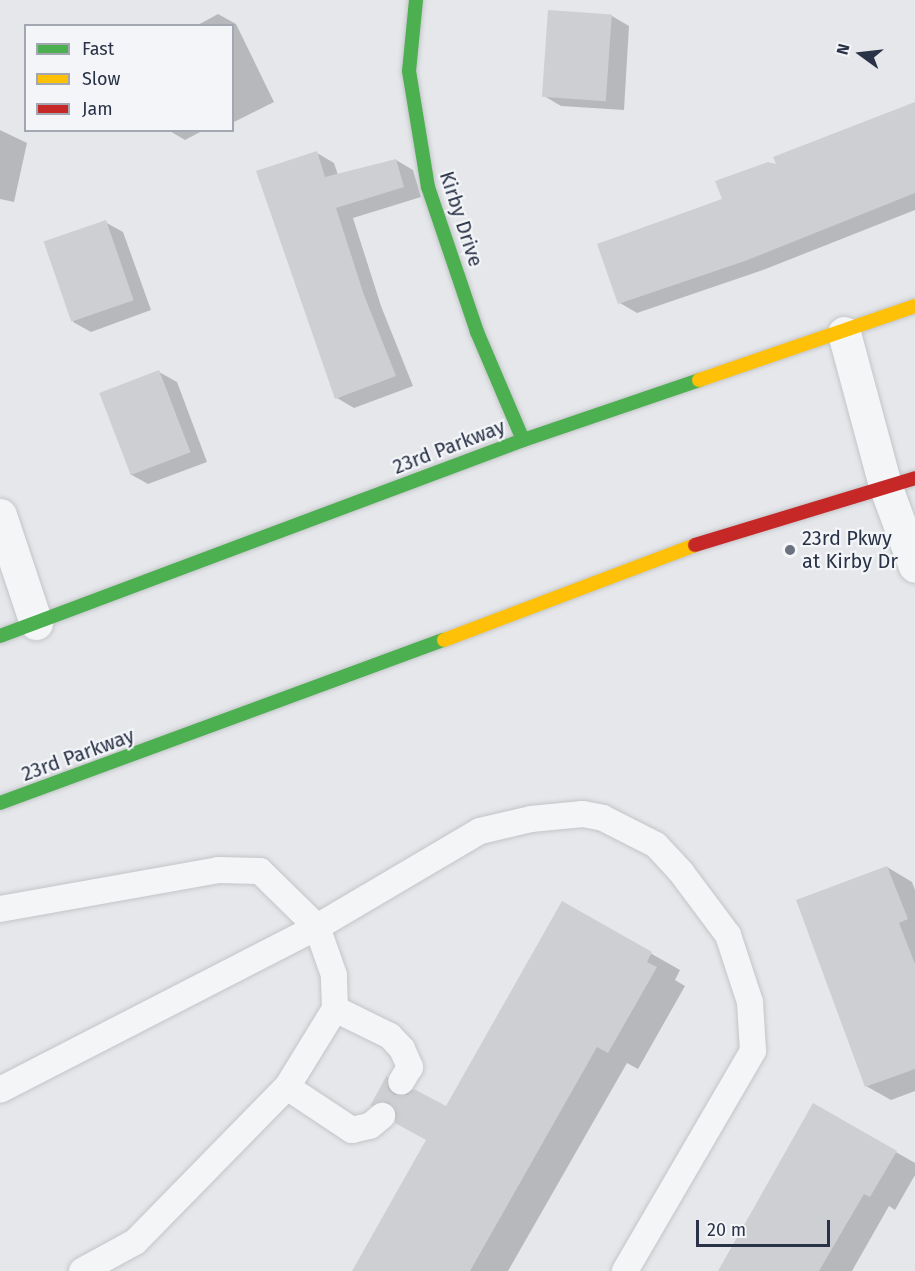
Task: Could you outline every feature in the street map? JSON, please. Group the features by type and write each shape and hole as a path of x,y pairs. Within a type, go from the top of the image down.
{"street":[{"name":"Kirby Drive","path":"416,0 409,72 428,187 477,332 523,440"},
{"name":"23rd Parkway","path":"0,636 523,440 844,333 915,306"},
{"path":"844,333 900,482 915,566"},
{"name":"23rd Parkway","path":"0,803 332,684 660,556 900,482"},
{"path":"0,515 36,622"}],"lane":[{"path":"0,1090 316,927 480,831 531,819 583,814 603,819 656,845 681,872 728,934 750,1002 753,1051 625,1271"},
{"path":"0,909 218,870 260,871 316,927 334,975 335,1009 287,1087 135,1242 82,1271"},
{"path":"335,1009 390,1036 402,1049 410,1067 401,1082"},
{"path":"287,1087 352,1130 370,1126 382,1116"}],"building":[{"path":"548,10 612,14 606,101 542,97"},
{"path":"915,102 915,193 745,261 618,304 597,244 722,199 715,181 768,162 776,164 773,157"},
{"path":"317,151 325,177 396,159 404,187 336,208 364,295 396,376 335,399 256,171"},
{"path":"106,220 134,300 71,322 44,241"},
{"path":"159,370 191,452 131,475 99,393"},
{"path":"887,866 908,919 899,923 915,964 915,1069 865,1087 796,900"},
{"path":"562,901 652,952 647,962 657,967 608,1053 597,1047 470,1271 352,1271 426,1140 395,1123 397,1113 388,1102 370,1106 387,1075 388,1089 394,1095 408,1095 414,1089 446,1106"},
{"path":"813,1103 897,1151 870,1197 864,1194 819,1271 718,1271"}],"traffic: fast":[{"path":"416,0 409,71 428,187 477,332 523,440"},
{"path":"0,636 523,440 699,380"},
{"path":"0,803 444,640"}],"traffic: slow":[{"path":"699,380 915,306"},
{"path":"444,640 695,545"}],"traffic: jam":[{"path":"695,545 915,478"}],"place":[{"name":"23rd Pkwy at Kirby Dr","path":"790,550"}]}
